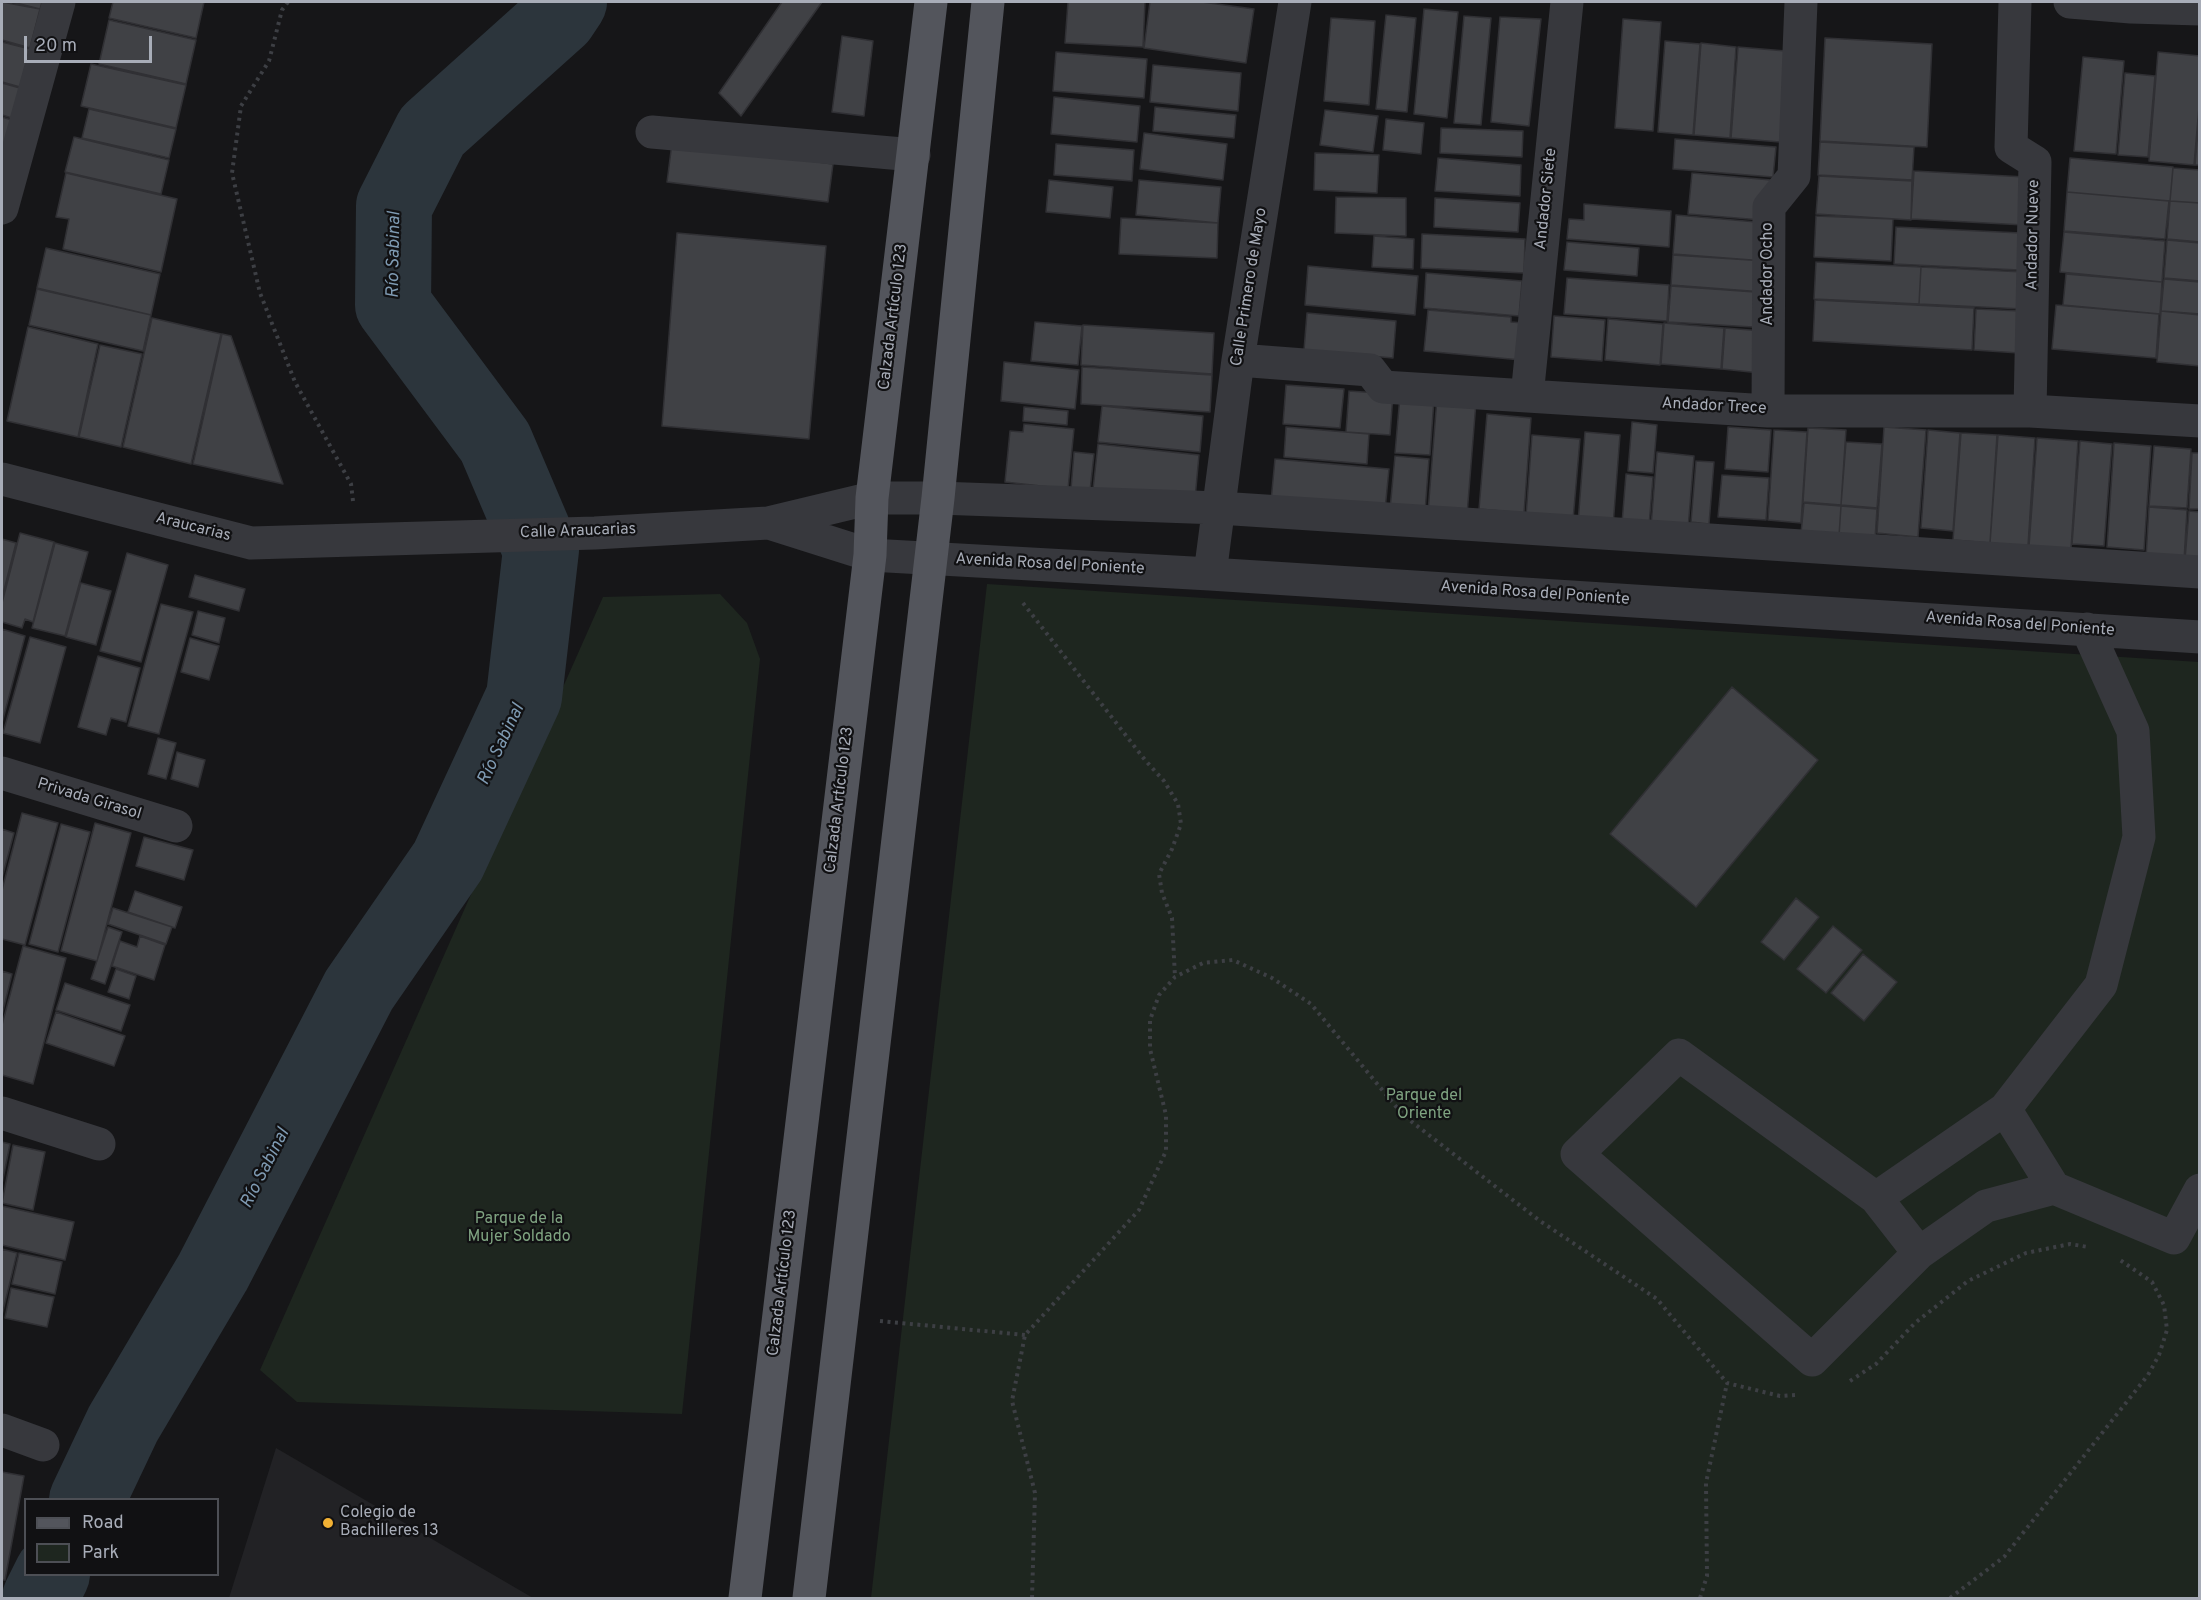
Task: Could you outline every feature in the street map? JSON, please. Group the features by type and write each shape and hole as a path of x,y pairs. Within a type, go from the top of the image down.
{"main road":[{"name":"Calzada Artículo 123","path":"745,1599 870,555 872,498 931,2"},
{"path":"809,1599 938,498 988,2"}],"street":[{"path":"2,208 59,2"},
{"name":"Calle Primero de Mayo","path":"1210,574 1238,360 1295,2"},
{"name":"Andador Siete","path":"1527,396 1567,2"},
{"name":"Andador Ocho","path":"1768,411 1769,207 1794,176 1801,2"},
{"name":"Andador Nueve","path":"2014,2 2011,147 2035,162 2030,411"},
{"path":"2070,2 2199,9"},
{"path":"652,132 914,155"},
{"name":"Andador Trece","path":"1238,360 1370,370 1383,387 1768,411 2030,411 2199,421"},
{"name":"Araucarias","path":"2,479 251,543 388,539"},
{"path":"872,498 938,498 1219,508 2199,572"},
{"name":"Calle Araucarias","path":"388,539 595,533 768,523 872,498"},
{"name":"Calle Araucarias","path":"768,523 870,555"},
{"name":"Avenida Rosa del Poniente","path":"870,555 1210,574 2199,637"},
{"path":"1876,1198 2005,1109 2101,985 2139,837 2133,731 2087,629"},
{"name":"Privada Girasol","path":"2,773 176,826"},
{"path":"1919,1253 1876,1198 1678,1055 1577,1154 1812,1360 1919,1253 1986,1206 2054,1188"},
{"path":"2005,1109 2054,1188 2174,1238 2199,1190"},
{"path":"2,1113 99,1144"},
{"path":"2,1430 43,1445"}],"path":[{"path":"288,2 282,10 268,61 241,106 232,173 260,293 295,382 351,484 356,540"},
{"path":"991,561 1145,760 1164,781 1178,804 1181,824 1172,849 1159,874 1162,893 1172,918 1175,976"},
{"path":"1032,1599 1035,1492 1012,1401 1025,1335 1139,1210 1166,1151 1166,1115 1150,1048 1150,1020 1159,995 1175,976 1203,963 1233,960 1272,978 1311,1004 1403,1115 1540,1221 1656,1299 1727,1383 1780,1396 1800,1395"},
{"path":"1848,1382 1876,1364 1915,1323 1968,1281 2026,1253 2070,1244 2097,1249"},
{"path":"1950,1599 2004,1557 2148,1375 2159,1355 2167,1330 2164,1305 2152,1282 2115,1257"},
{"path":"842,1317 1025,1335"},
{"path":"1700,1599 1707,1576 1706,1483 1727,1383"}],"shaded area":[{"name":"Colegio de Bachilleres 13","path":"276,1448 533,1598 229,1598"}],"green space":[{"name":"Parque del Oriente","path":"987,584 2199,662 2199,1598 871,1598"},
{"name":"Parque de la Mujer Soldado","path":"720,594 747,623 760,659 682,1414 297,1402 260,1370 603,597"}],"building":[{"path":"2,2 40,9 30,48 2,40"},
{"path":"12,2 42,2 40,9"},
{"path":"113,2 204,2 196,38 109,18"},
{"path":"782,2 822,2 741,116 719,93"},
{"path":"1068,2 1145,2 1143,47 1065,43"},
{"path":"1150,2 1202,2 1254,9 1246,63 1144,48"},
{"path":"1424,9 1458,12 1447,118 1414,114"},
{"path":"1386,15 1416,18 1407,112 1376,109"},
{"path":"1464,16 1491,18 1481,125 1454,123"},
{"path":"1500,17 1541,19 1529,126 1491,122"},
{"path":"1331,18 1375,21 1369,105 1324,101"},
{"path":"1623,19 1661,22 1653,131 1615,128"},
{"path":"109,20 196,40 186,84 99,64"},
{"path":"842,36 873,41 864,116 832,112"},
{"path":"1825,38 1932,44 1927,147 1820,141"},
{"path":"1665,41 1700,44 1693,135 1658,132"},
{"path":"2,42 30,49 20,87 2,82"},
{"path":"1701,43 1736,47 1730,138 1694,135"},
{"path":"1738,47 1786,51 1780,142 1731,138"},
{"path":"1056,52 1147,59 1144,98 1053,91"},
{"path":"2158,52 2200,56 2200,95 2194,165 2149,161"},
{"path":"2083,57 2124,61 2116,154 2074,151"},
{"path":"91,64 186,85 176,128 81,106"},
{"path":"1153,65 1241,73 1238,111 1150,102"},
{"path":"2125,73 2155,76 2148,157 2118,155"},
{"path":"2,83 20,88 12,118 2,115"},
{"path":"1054,97 1140,106 1137,142 1051,134"},
{"path":"1155,107 1236,115 1234,138 1153,131"},
{"path":"2200,108 2200,165 2195,165"},
{"path":"89,109 176,129 169,158 82,138"},
{"path":"1325,110 1378,116 1373,152 1320,145"},
{"path":"2,117 12,120 2,155"},
{"path":"1386,119 1424,123 1421,154 1383,150"},
{"path":"1441,128 1523,131 1522,157 1440,153"},
{"path":"1144,133 1227,144 1223,180 1140,169"},
{"path":"74,137 169,160 161,194 65,172"},
{"path":"1675,139 1776,147 1773,177 1673,169"},
{"path":"1820,142 1914,147 1912,180 1818,175"},
{"path":"672,143 833,164 828,202 667,182"},
{"path":"1056,144 1134,150 1132,181 1054,175"},
{"path":"1315,153 1379,155 1377,193 1314,190"},
{"path":"1438,158 1521,165 1520,196 1435,191"},
{"path":"2070,158 2173,167 2170,201 2067,192"},
{"path":"2173,168 2200,170 2200,203 2170,201"},
{"path":"1914,171 2026,177 2024,225 1911,219"},
{"path":"66,173 177,199 161,272 63,249 69,219 56,217"},
{"path":"1692,173 1771,180 1761,220 1688,214"},
{"path":"1819,176 1912,181 1911,220 1816,214"},
{"path":"1049,180 1113,187 1110,218 1046,212"},
{"path":"1139,180 1221,187 1218,223 1136,215"},
{"path":"2067,192 2169,201 2165,239 2064,231"},
{"path":"1336,197 1406,198 1406,236 1335,233"},
{"path":"1435,198 1520,203 1518,232 1434,227"},
{"path":"2170,201 2200,203 2200,242 2167,239"},
{"path":"1584,204 1671,211 1669,247 1567,239 1569,219 1584,220"},
{"path":"1676,215 1768,223 1765,261 1673,254"},
{"path":"1816,216 1893,219 1891,261 1814,257"},
{"path":"1121,218 1218,223 1217,258 1119,254"},
{"path":"1896,227 2021,233 2019,270 1894,264"},
{"path":"2064,232 2165,241 2162,282 2060,272"},
{"path":"677,233 826,246 809,439 662,426"},
{"path":"1422,234 1525,239 1524,273 1421,268"},
{"path":"1374,236 1414,239 1413,269 1372,267"},
{"path":"2167,240 2200,243 2200,281 2164,278"},
{"path":"1567,242 1639,248 1637,276 1564,270"},
{"path":"46,248 160,274 151,315 37,288"},
{"path":"1673,255 1765,261 1763,292 1671,285"},
{"path":"1816,262 1921,267 1919,304 1814,299"},
{"path":"1308,266 1418,276 1415,315 1305,305"},
{"path":"1921,267 2024,272 2023,309 1919,304"},
{"path":"1426,273 1522,281 1519,316 1424,308"},
{"path":"2066,274 2162,282 2160,314 2063,305"},
{"path":"1567,278 1669,285 1667,321 1564,314"},
{"path":"2164,279 2200,282 2200,314 2161,311"},
{"path":"1671,286 1755,292 1753,327 1668,322"},
{"path":"37,289 151,315 143,351 29,325"},
{"path":"1815,300 1974,308 1972,350 1813,341"},
{"path":"2056,305 2159,314 2156,358 2052,349"},
{"path":"1976,309 2021,311 2019,353 1974,350"},
{"path":"1428,310 1511,317 1511,322 1524,323 1521,360 1424,351"},
{"path":"2161,311 2200,315 2200,366 2157,362"},
{"path":"1307,313 1396,321 1393,358 1304,350"},
{"path":"1554,316 1605,320 1602,361 1551,357"},
{"path":"152,318 221,334 191,464 123,447"},
{"path":"1608,319 1663,324 1660,365 1605,360"},
{"path":"1035,322 1082,326 1078,365 1031,361"},
{"path":"1664,323 1724,328 1721,369 1661,364"},
{"path":"1083,325 1214,333 1212,374 1081,365"},
{"path":"28,327 98,344 78,437 7,421"},
{"path":"1725,328 1763,331 1760,373 1722,369"},
{"path":"222,334 231,336 283,484 193,464"},
{"path":"100,345 142,354 121,447 79,437"},
{"path":"1004,362 1079,370 1075,409 1001,401"},
{"path":"1082,367 1212,375 1210,412 1081,404"},
{"path":"1286,385 1344,389 1340,428 1283,424"},
{"path":"1349,391 1393,394 1390,435 1346,432"},
{"path":"1400,396 1434,399 1430,455 1395,453"},
{"path":"1437,398 1476,402 1467,515 1428,512"},
{"path":"1102,406 1203,416 1200,452 1098,442"},
{"path":"1024,407 1068,411 1067,425 1023,421"},
{"path":"1487,414 1531,418 1524,513 1479,509"},
{"path":"1632,422 1657,425 1653,473 1628,471"},
{"path":"1024,424 1074,429 1068,489 1005,482 1010,431 1023,432"},
{"path":"1286,427 1369,434 1367,464 1284,457"},
{"path":"1728,427 1771,430 1768,472 1725,469"},
{"path":"1884,427 1926,430 1918,537 1877,533"},
{"path":"1808,428 1846,430 1841,505 1803,502"},
{"path":"1774,430 1807,432 1801,523 1768,520"},
{"path":"1928,430 1960,433 1953,531 1921,528"},
{"path":"1585,432 1620,435 1613,526 1578,523"},
{"path":"1961,433 1997,435 1990,543 1953,540"},
{"path":"1532,435 1580,439 1573,520 1526,516"},
{"path":"1998,435 2035,438 2028,546 1990,543"},
{"path":"2037,438 2078,441 2071,549 2029,546"},
{"path":"2080,441 2112,444 2104,546 2072,544"},
{"path":"1846,442 1882,444 1877,508 1841,505"},
{"path":"2114,443 2151,446 2144,550 2107,547"},
{"path":"1098,444 1199,455 1195,499 1093,489"},
{"path":"2154,446 2191,449 2187,508 2149,506"},
{"path":"1074,452 1094,454 1090,491 1071,489"},
{"path":"1657,452 1694,456 1688,529 1651,526"},
{"path":"2192,453 2200,453 2200,509 2189,509"},
{"path":"1395,456 1429,459 1425,512 1390,509"},
{"path":"1275,459 1389,469 1385,510 1271,501"},
{"path":"1696,461 1714,462 1709,524 1691,522"},
{"path":"1626,474 1653,477 1649,526 1622,523"},
{"path":"1722,475 1769,478 1766,520 1718,517"},
{"path":"1804,503 1841,506 1839,536 1801,533"},
{"path":"1841,506 1877,509 1875,539 1839,536"},
{"path":"2149,507 2187,510 2184,561 2146,558"},
{"path":"2189,511 2200,512 2200,560 2185,559"},
{"path":"20,533 54,542 33,622 25,619 22,628 2,622 2,603"},
{"path":"2,539 16,543 2,598"},
{"path":"55,543 88,552 65,636 32,628"},
{"path":"127,553 168,565 141,662 100,651"},
{"path":"195,575 245,589 239,611 189,597"},
{"path":"81,583 111,591 96,645 66,637"},
{"path":"161,604 193,612 159,734 128,726"},
{"path":"198,611 225,618 219,643 192,635"},
{"path":"2,629 25,636 2,723"},
{"path":"30,637 66,647 40,743 3,733"},
{"path":"190,638 219,646 209,680 181,672"},
{"path":"98,656 140,668 126,722 111,718 106,735 78,727"},
{"path":"1732,687 1818,760 1696,907 1610,834"},
{"path":"158,738 176,743 166,779 148,774"},
{"path":"177,752 205,760 198,787 171,779"},
{"path":"22,813 58,823 25,945 2,939 2,890"},
{"path":"95,823 131,833 97,961 61,951"},
{"path":"61,824 90,832 58,952 29,944"},
{"path":"2,829 14,833 2,878"},
{"path":"144,837 193,850 184,880 136,866"},
{"path":"135,891 182,907 175,928 128,912"},
{"path":"1796,898 1819,917 1784,960 1761,942"},
{"path":"113,908 172,927 166,944 108,924"},
{"path":"1833,926 1862,950 1826,993 1797,969"},
{"path":"108,927 122,932 105,984 91,979"},
{"path":"140,936 165,945 154,980 112,966 120,941 137,947"},
{"path":"23,946 66,958 33,1084 2,1075 2,1025"},
{"path":"1863,954 1897,982 1864,1021 1831,993"},
{"path":"116,969 136,976 129,999 108,992"},
{"path":"2,971 12,974 2,1015"},
{"path":"65,983 130,1005 121,1031 56,1010"},
{"path":"56,1012 125,1036 114,1066 46,1043"},
{"path":"2,1142 10,1144 2,1184"},
{"path":"13,1145 45,1152 33,1210 2,1203"},
{"path":"2,1206 74,1222 65,1260 2,1245"},
{"path":"2,1249 17,1253 2,1315"},
{"path":"19,1253 62,1262 55,1294 12,1284"},
{"path":"11,1288 54,1297 47,1327 5,1318"},
{"path":"2,1472 24,1476 5,1580 2,1580"}],"waterway":[{"name":"Río Sabinal","path":"88,1498 123,1424 213,1272 359,990 448,861 524,697 541,550 495,442 393,305 394,206 432,131 559,17 569,2"},
{"name":"Río Sabinal","path":"40,1598 51,1576"}],"place":[{"name":"Colegio de Bachilleres 13","path":"328,1523"}]}
